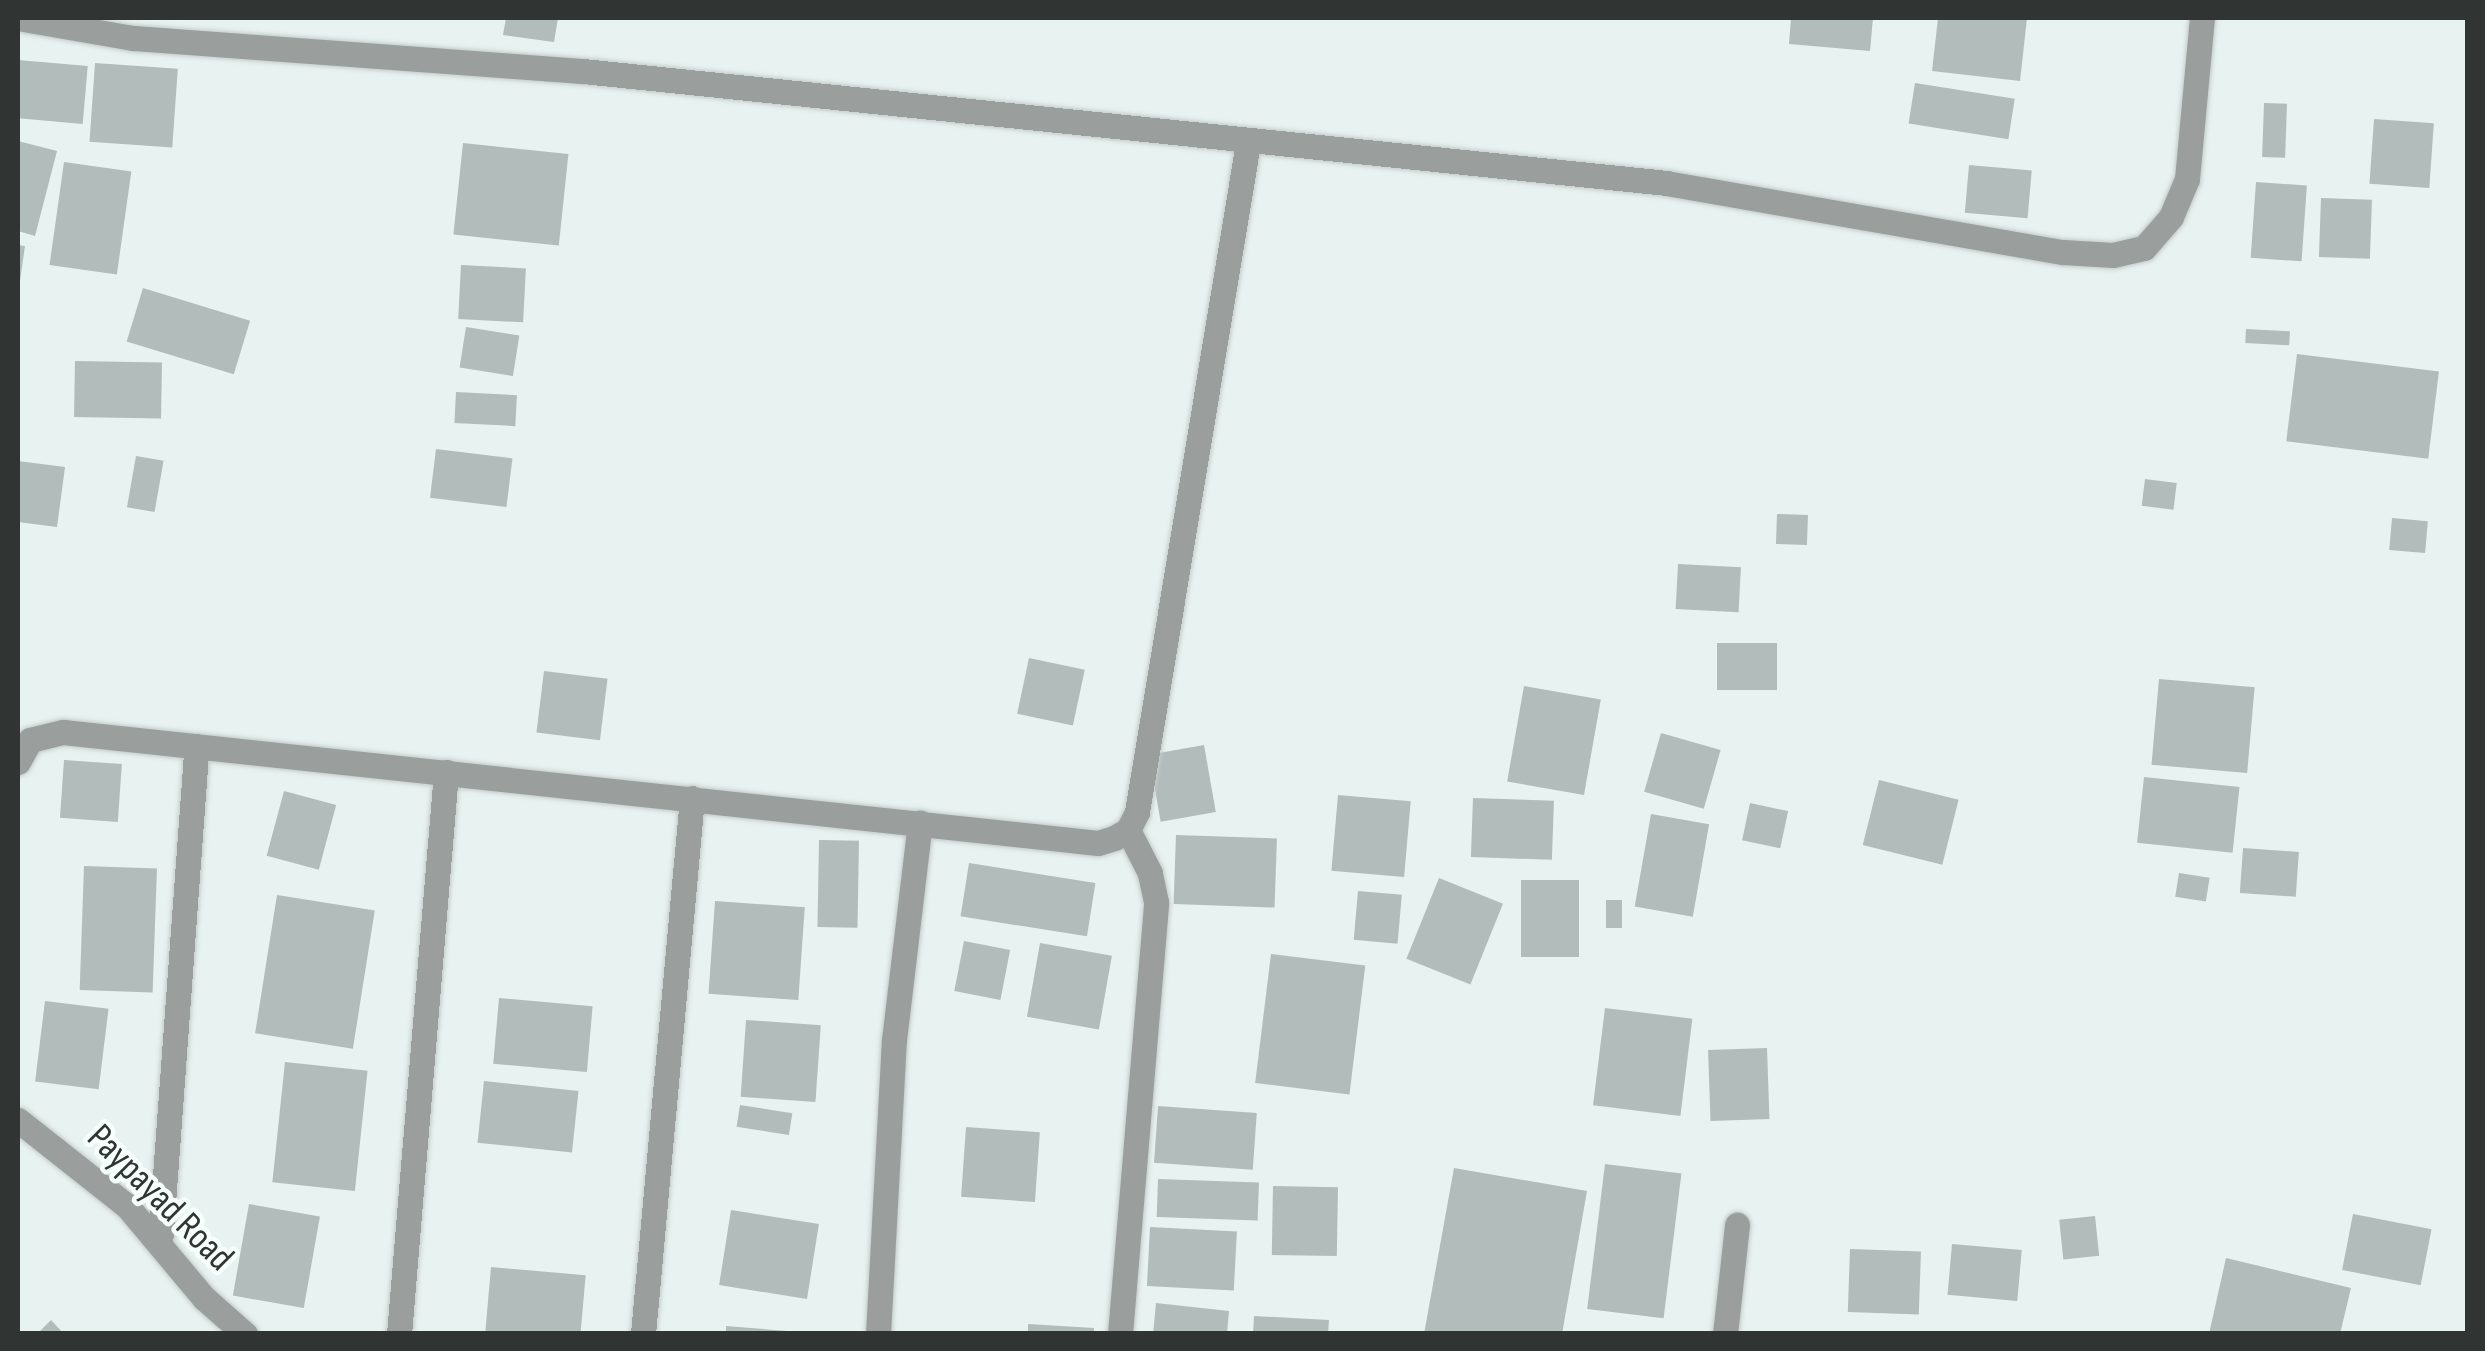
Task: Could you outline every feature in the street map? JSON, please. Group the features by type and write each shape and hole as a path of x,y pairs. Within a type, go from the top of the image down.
{"street":[{"path":"18,18 133,38 584,71 1666,183 2063,252 2113,255 2144,248 2171,218 2187,178 2202,18"},
{"path":"1120,1334 1156,902 1128,830 1176,589 1248,142"},
{"path":"18,762 30,740 63,732 1098,843 1128,830"},
{"path":"160,1244 196,746"},
{"path":"399,1334 446,772"},
{"path":"643,1334 692,798"},
{"path":"878,1334 894,1040 920,823"},
{"name":"Paypayad Road","path":"18,1120 80,1164 246,1334"},
{"path":"1725,1334 1737,1225"}],"building":[{"path":"506,18 558,18 554,42 503,35"},
{"path":"1791,18 1873,18 1870,51 1789,44"},
{"path":"1938,18 2027,18 2020,81 1932,71"},
{"path":"18,60 88,66 83,124 18,118"},
{"path":"95,63 178,69 172,148 89,142"},
{"path":"1915,83 2015,99 2008,139 1909,123"},
{"path":"2264,103 2287,104 2285,158 2262,157"},
{"path":"2374,119 2434,123 2429,188 2369,184"},
{"path":"18,141 57,151 35,236 18,231"},
{"path":"463,143 568,154 559,246 453,234"},
{"path":"64,162 131,171 117,274 50,265"},
{"path":"1969,165 2032,170 2028,218 1965,213"},
{"path":"2256,182 2307,186 2302,261 2251,258"},
{"path":"2321,198 2372,200 2370,259 2319,257"},
{"path":"18,245 25,246 20,281 18,281"},
{"path":"461,265 526,268 523,322 458,319"},
{"path":"143,288 250,321 234,374 127,342"},
{"path":"466,327 519,335 513,376 460,367"},
{"path":"2246,329 2290,331 2289,345 2245,343"},
{"path":"2297,354 2439,371 2428,459 2286,441"},
{"path":"75,361 162,363 161,419 74,417"},
{"path":"456,392 517,395 515,426 454,423"},
{"path":"436,449 512,458 506,507 430,498"},
{"path":"136,456 164,461 155,512 127,507"},
{"path":"18,461 65,467 57,527 18,522"},
{"path":"2145,479 2177,483 2173,510 2142,506"},
{"path":"1777,514 1808,515 1807,545 1776,544"},
{"path":"2392,518 2428,521 2425,553 2389,550"},
{"path":"1678,564 1741,567 1739,612 1676,609"},
{"path":"1717,643 1777,643 1777,690 1717,690"},
{"path":"1029,658 1085,670 1073,726 1017,714"},
{"path":"544,671 608,679 600,740 536,733"},
{"path":"2159,679 2255,687 2247,773 2152,765"},
{"path":"1524,686 1601,700 1584,795 1507,782"},
{"path":"1661,733 1721,750 1704,809 1644,792"},
{"path":"1204,745 1216,812 1161,822 1149,755"},
{"path":"64,760 122,764 118,822 60,818"},
{"path":"2144,777 2239,787 2233,853 2137,843"},
{"path":"1879,780 1959,800 1942,865 1863,845"},
{"path":"284,791 336,805 319,870 267,856"},
{"path":"1338,795 1411,801 1404,877 1331,871"},
{"path":"1473,798 1554,801 1552,860 1471,857"},
{"path":"1750,803 1788,811 1780,848 1742,840"},
{"path":"1651,814 1709,824 1693,917 1635,907"},
{"path":"1176,835 1277,839 1275,907 1174,904"},
{"path":"819,840 859,841 857,928 817,927"},
{"path":"2243,848 2299,852 2296,897 2240,893"},
{"path":"969,863 1095,883 1087,936 961,916"},
{"path":"84,866 157,869 153,992 80,990"},
{"path":"2179,873 2210,878 2206,902 2175,897"},
{"path":"1439,878 1503,904 1470,985 1406,959"},
{"path":"1521,880 1579,880 1579,957 1521,957"},
{"path":"1358,891 1402,895 1398,944 1354,940"},
{"path":"277,895 375,910 353,1049 255,1033"},
{"path":"1606,900 1622,900 1622,928 1606,928"},
{"path":"715,901 805,907 798,1000 709,994"},
{"path":"964,941 1010,950 1000,1000 954,991"},
{"path":"1040,943 1112,956 1099,1030 1027,1017"},
{"path":"1271,954 1365,966 1349,1095 1255,1083"},
{"path":"499,998 593,1006 587,1072 493,1064"},
{"path":"45,1001 109,1009 99,1089 35,1081"},
{"path":"1605,1008 1692,1019 1680,1116 1593,1105"},
{"path":"746,1020 821,1025 815,1102 741,1097"},
{"path":"1767,1048 1769,1119 1711,1121 1708,1050"},
{"path":"285,1062 368,1071 355,1191 272,1182"},
{"path":"484,1081 578,1091 572,1153 478,1143"},
{"path":"740,1105 792,1113 789,1135 737,1127"},
{"path":"1158,1106 1257,1113 1253,1170 1154,1163"},
{"path":"966,1127 1040,1132 1035,1202 961,1197"},
{"path":"1605,1164 1681,1173 1664,1318 1587,1309"},
{"path":"1454,1168 1587,1191 1562,1334 1424,1334"},
{"path":"1158,1179 1259,1183 1258,1221 1157,1217"},
{"path":"1273,1186 1338,1187 1337,1256 1272,1255"},
{"path":"249,1204 320,1217 304,1308 233,1296"},
{"path":"731,1210 819,1224 807,1299 719,1285"},
{"path":"2353,1214 2432,1229 2421,1285 2342,1270"},
{"path":"2095,1216 2099,1256 2063,1260 2059,1220"},
{"path":"1150,1227 1237,1232 1234,1290 1147,1286"},
{"path":"1952,1244 2022,1250 2017,1301 1948,1295"},
{"path":"1850,1249 1921,1251 1919,1314 1848,1312"},
{"path":"2226,1258 2351,1288 2340,1334 2209,1334"},
{"path":"491,1267 586,1275 581,1334 485,1331"},
{"path":"1156,1303 1229,1311 1227,1334 1153,1334"},
{"path":"1254,1316 1329,1320 1328,1334 1253,1334"},
{"path":"51,1320 64,1334 37,1334"},
{"path":"1028,1324 1094,1328 1094,1334 1028,1334"},
{"path":"726,1326 787,1331 787,1334 726,1334"}]}
